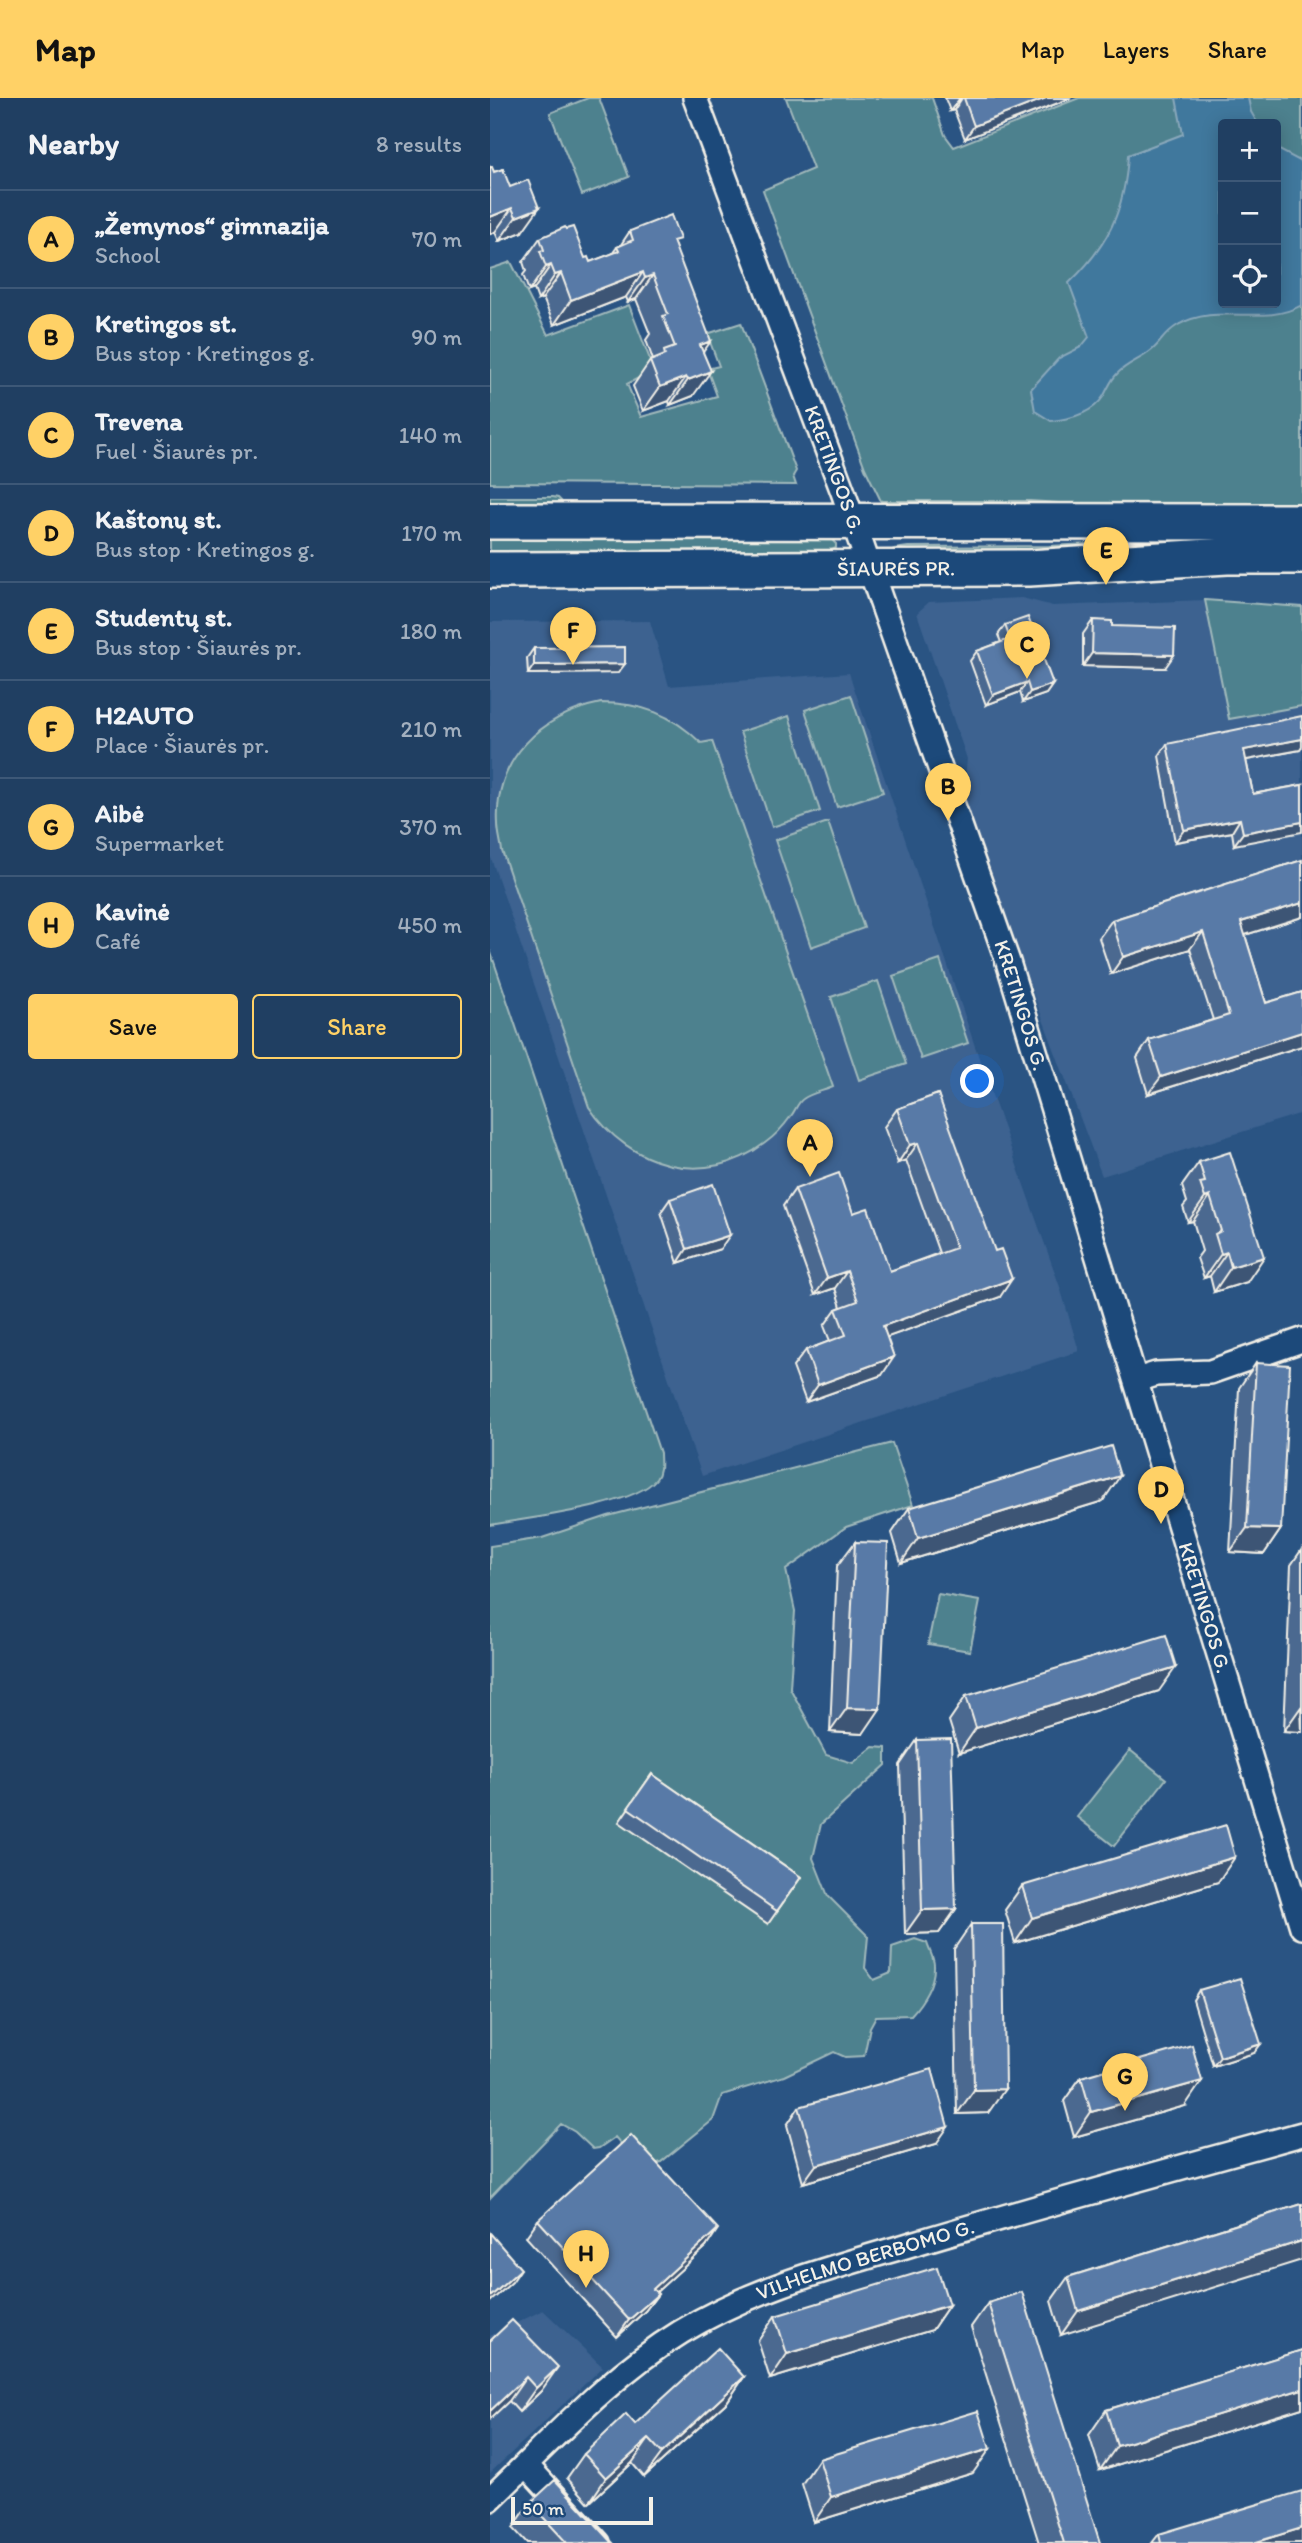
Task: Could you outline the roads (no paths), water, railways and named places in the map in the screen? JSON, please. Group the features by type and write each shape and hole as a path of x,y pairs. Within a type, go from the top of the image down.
{"main road":[{"path":"490,521 1302,522"},
{"name":"ŠIAURĖS PR.","path":"490,570 1029,568 1227,556 1302,556"}],"street":[{"name":"KRETINGOS G.","path":"695,98 853,521 1008,962 1302,1927"},
{"path":"1137,1380 1156,1374 1210,1372 1302,1340"},
{"name":"VILHELMO BERBOMO G.","path":"490,2499 628,2368 681,2332 737,2302 802,2276 1027,2209 1302,2134"},
{"path":"526,2465 598,2543"}],"place":[{"name":"Studentų st.","path":"1106,585"},
{"name":"H2AUTO","path":"573,665"},
{"name":"Trevena","path":"1027,679"},
{"name":"Kretingos st.","path":"948,821"},
{"name":"„Žemynos“ gimnazija","path":"810,1177"},
{"name":"Kaštonų st.","path":"1161,1524"},
{"name":"Aibė","path":"1125,2111"},
{"name":"Kavinė","path":"586,2288"}]}
